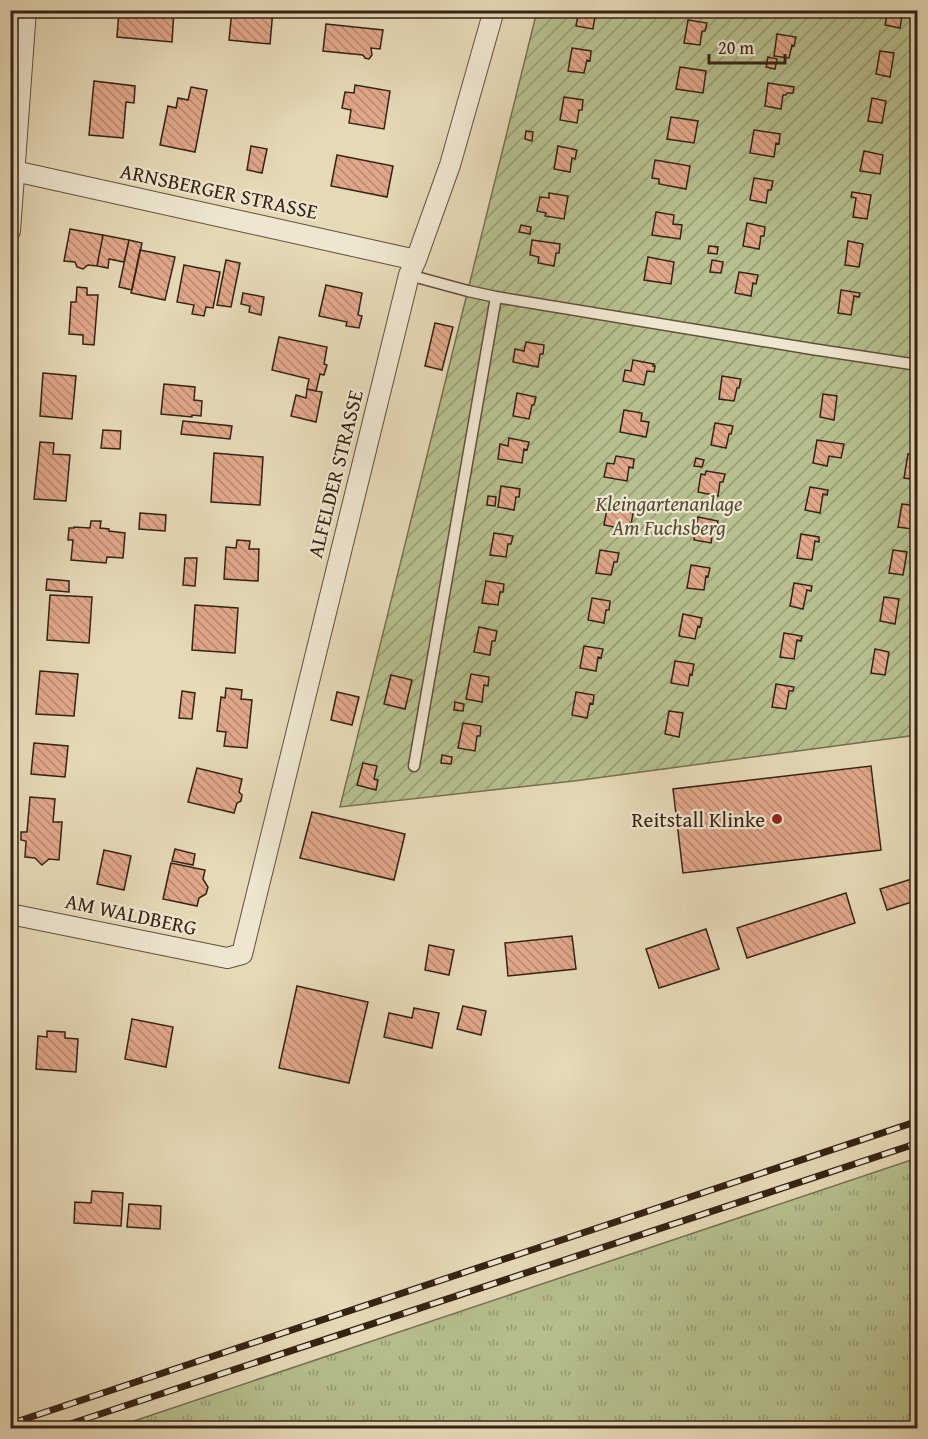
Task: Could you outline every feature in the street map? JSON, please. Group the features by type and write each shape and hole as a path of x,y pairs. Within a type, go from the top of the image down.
{"street":[{"path":"10,231 27,10"},
{"name":"ALFELDER STRASSE","path":"242,954 412,267 450,165 494,10"},
{"name":"ARNSBERGER STRASSE","path":"13,170 412,267"},
{"name":"AM WALDBERG","path":"10,914 227,958 242,954"}],"lane":[{"path":"412,267 468,291 496,297 918,365"},
{"path":"414,766 496,297"}],"green space":[{"name":"Kleingartenanlage Am Fuchsberg","path":"537,11 917,11 917,735 574,781 340,807"},
{"path":"917,1158 917,1428 113,1428"}],"building":[{"path":"119,10 174,10 172,42 117,37"},
{"path":"232,10 273,10 270,44 229,40"},
{"path":"579,10 599,10 598,16 595,16 593,29 576,26"},
{"path":"888,10 903,10 900,28 885,25"},
{"path":"688,20 707,23 705,31 702,31 700,45 684,43"},
{"path":"326,24 383,30 380,49 371,48 372,55 369,59 363,55 323,51"},
{"path":"777,34 796,37 789,58 774,56"},
{"path":"572,48 591,51 590,61 587,60 584,73 568,71"},
{"path":"880,51 894,53 890,77 876,74"},
{"path":"768,57 777,59 775,69 766,67"},
{"path":"680,67 706,71 703,93 676,89"},
{"path":"94,81 135,86 134,103 126,102 123,138 89,135"},
{"path":"768,83 794,87 793,93 783,95 781,109 765,106"},
{"path":"355,85 390,91 384,129 349,123 351,110 342,108 345,92 354,93"},
{"path":"191,87 207,90 195,152 160,145 168,106 176,108 178,98 188,100"},
{"path":"564,97 583,100 577,123 560,120"},
{"path":"872,98 886,101 882,123 868,121"},
{"path":"671,117 698,121 694,143 667,139"},
{"path":"754,130 780,134 774,157 750,153"},
{"path":"526,131 533,132 532,141 525,139"},
{"path":"251,146 267,149 262,173 247,170"},
{"path":"558,146 577,150 575,159 572,158 570,172 554,169"},
{"path":"864,151 883,155 880,174 860,171"},
{"path":"337,155 393,166 387,197 331,186"},
{"path":"655,160 690,166 686,189 659,184 659,179 652,178"},
{"path":"754,178 773,181 771,190 768,190 766,203 750,200"},
{"path":"852,192 871,195 867,219 853,217 856,198 851,197"},
{"path":"549,193 568,196 564,219 545,216 546,213 537,211 540,197 549,198"},
{"path":"656,212 674,215 673,224 682,225 680,239 652,235"},
{"path":"747,223 765,227 759,249 743,246"},
{"path":"521,225 531,227 530,234 519,232"},
{"path":"70,229 103,235 97,266 88,265 83,269 77,267 75,262 64,261"},
{"path":"103,235 129,240 124,262 109,259 108,268 97,266"},
{"path":"129,240 142,243 132,290 119,287"},
{"path":"532,240 560,244 554,266 538,263 539,257 530,255"},
{"path":"848,241 863,244 859,267 845,265"},
{"path":"709,246 718,247 717,254 708,253"},
{"path":"140,250 175,257 165,300 131,293"},
{"path":"648,257 674,262 671,284 644,280"},
{"path":"226,260 240,263 231,307 217,305"},
{"path":"712,260 723,262 721,273 710,272"},
{"path":"184,265 220,272 213,308 206,307 204,316 192,314 194,305 177,302"},
{"path":"739,272 758,275 756,284 753,283 751,296 735,293"},
{"path":"326,285 362,293 358,315 362,316 359,328 346,326 347,322 319,316"},
{"path":"77,287 87,288 87,295 98,295 94,345 83,344 83,335 69,334 71,302 76,302"},
{"path":"841,290 860,293 859,297 854,296 851,315 838,313"},
{"path":"243,293 264,297 261,315 249,312 250,306 241,304"},
{"path":"435,323 453,327 442,370 425,366"},
{"path":"279,337 327,347 324,364 327,365 324,375 320,374 316,391 307,389 309,379 272,370"},
{"path":"526,342 544,345 538,367 513,362 515,349 524,351"},
{"path":"633,360 655,366 654,372 647,371 644,385 623,381 625,370 631,371"},
{"path":"43,373 76,376 72,419 40,416"},
{"path":"722,376 741,379 734,401 719,399"},
{"path":"164,384 195,387 194,400 202,401 201,416 161,414"},
{"path":"307,389 322,392 316,422 291,416 296,395 306,398"},
{"path":"517,393 536,397 529,419 513,416"},
{"path":"823,394 837,396 834,420 820,417"},
{"path":"915,407 918,408 918,432 911,431"},
{"path":"624,410 642,413 641,421 649,422 646,437 620,432"},
{"path":"183,421 232,426 230,439 181,434"},
{"path":"715,423 733,426 726,448 711,445"},
{"path":"103,430 121,431 120,449 101,448"},
{"path":"509,438 529,442 527,450 524,449 522,463 498,459 500,444 508,446"},
{"path":"817,440 844,444 841,458 829,456 827,466 813,463"},
{"path":"40,442 54,443 53,454 70,455 66,501 34,499"},
{"path":"214,453 263,457 260,505 211,502"},
{"path":"908,454 918,456 918,480 904,478"},
{"path":"616,456 634,459 633,468 629,467 627,481 604,477 607,463 614,464"},
{"path":"696,458 704,460 702,467 694,466"},
{"path":"706,471 725,474 723,482 720,482 718,496 698,492 701,474 705,475"},
{"path":"501,486 520,489 514,510 498,507"},
{"path":"810,487 828,490 827,495 823,494 820,513 805,510"},
{"path":"488,496 496,497 495,506 487,505"},
{"path":"608,503 634,508 630,530 604,525"},
{"path":"902,504 916,506 912,529 898,527"},
{"path":"140,513 166,515 165,531 139,529"},
{"path":"698,517 718,521 716,531 713,530 711,543 694,540"},
{"path":"91,521 101,521 100,528 125,533 123,558 107,557 106,563 71,560 73,540 68,540 69,528 90,528"},
{"path":"494,533 513,536 511,544 508,544 506,557 490,555"},
{"path":"801,534 819,537 819,542 815,541 812,560 797,558"},
{"path":"237,540 250,541 249,549 259,549 258,581 224,579 226,547 236,548"},
{"path":"600,550 619,553 611,575 596,573"},
{"path":"893,550 907,552 903,575 889,573"},
{"path":"185,558 197,558 195,586 183,585"},
{"path":"691,565 710,568 704,590 687,588"},
{"path":"47,579 69,581 69,592 46,590"},
{"path":"486,581 504,584 498,605 482,603"},
{"path":"794,583 812,586 811,591 807,590 803,609 790,606"},
{"path":"50,595 92,597 89,643 47,640"},
{"path":"884,597 899,599 895,624 880,621"},
{"path":"592,598 610,601 604,623 588,620"},
{"path":"195,605 238,608 235,653 192,650"},
{"path":"683,614 702,618 695,639 679,636"},
{"path":"479,627 497,631 495,641 492,641 490,655 474,652"},
{"path":"784,633 802,636 801,641 797,640 794,659 780,657"},
{"path":"584,646 603,649 601,658 598,657 596,671 580,668"},
{"path":"875,649 889,652 885,675 871,673"},
{"path":"675,661 694,664 688,686 671,683"},
{"path":"40,671 78,674 74,716 36,714"},
{"path":"471,674 489,677 488,686 484,685 482,702 466,699"},
{"path":"391,675 412,680 405,709 384,704"},
{"path":"776,684 794,687 793,691 789,691 786,709 772,707"},
{"path":"226,688 242,690 241,699 252,700 247,748 224,746 226,732 217,731 221,697 225,698"},
{"path":"182,691 195,693 192,719 179,718"},
{"path":"337,692 359,697 352,725 331,720"},
{"path":"576,692 594,695 587,718 572,715"},
{"path":"455,702 464,704 463,711 454,710"},
{"path":"669,711 683,713 679,737 665,734"},
{"path":"463,723 481,726 475,751 458,748"},
{"path":"34,743 68,746 65,777 31,774"},
{"path":"442,755 452,757 451,764 441,763"},
{"path":"363,763 377,766 374,779 378,780 376,790 357,785"},
{"name":"Reitstall Klinke","path":"871,766 881,850 683,873 673,789"},
{"path":"197,768 242,779 239,792 242,795 241,801 237,803 234,813 188,802"},
{"path":"30,797 55,799 53,822 62,822 59,860 49,859 42,865 35,858 25,857 26,841 21,840 21,832 27,832"},
{"path":"312,812 405,834 394,880 300,858"},
{"path":"175,849 195,854 193,865 172,861"},
{"path":"104,850 131,856 124,890 97,884"},
{"path":"171,863 205,870 203,879 208,887 206,894 199,898 197,906 163,899"},
{"path":"918,877 918,900 887,910 880,889"},
{"path":"846,893 855,923 747,958 737,928"},
{"path":"706,929 719,969 659,988 646,949"},
{"path":"572,936 576,969 508,976 505,943"},
{"path":"429,945 454,950 449,975 425,970"},
{"path":"297,986 368,1002 349,1083 279,1068"},
{"path":"463,1006 486,1011 481,1035 457,1029"},
{"path":"414,1008 439,1013 432,1048 384,1037 389,1013 412,1018"},
{"path":"132,1019 173,1027 166,1067 125,1059"},
{"path":"47,1031 65,1032 65,1038 78,1039 76,1072 36,1069 38,1036 47,1037"},
{"path":"92,1191 123,1193 121,1226 74,1223 75,1202 91,1203"},
{"path":"129,1204 161,1206 160,1229 127,1227"}],"railway":[{"path":"10,1424 918,1121"},
{"path":"58,1428 918,1143"}],"place":[{"name":"Reitstall Klinke","path":"777,819"}]}
